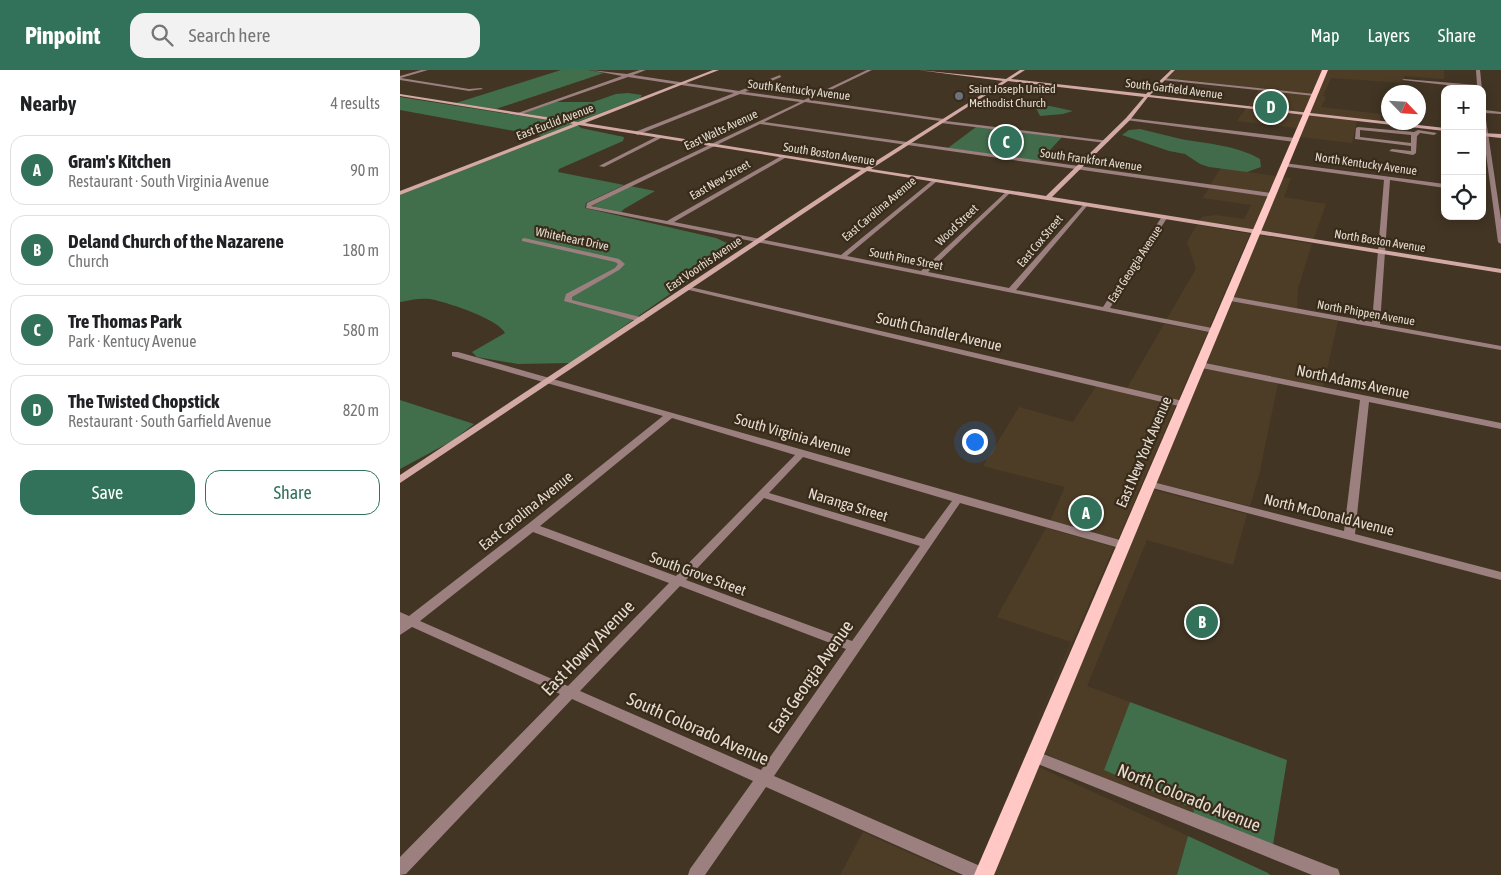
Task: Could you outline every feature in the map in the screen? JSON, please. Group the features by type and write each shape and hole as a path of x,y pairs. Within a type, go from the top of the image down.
{"main road":[{"name":"East New York Avenue","path":"982,875 1325,70"}],"street":[{"path":"400,78 426,70"},
{"name":"South Kentucky Avenue","path":"592,70 943,121 1106,141"},
{"path":"517,114 644,70"},
{"name":"East Euclid Avenue","path":"400,193 717,70"},
{"name":"East Walts Avenue","path":"594,209 588,206 711,145 870,70"},
{"name":"South Garfield Avenue","path":"920,70 1441,130"},
{"name":"East Voorhis Avenue","path":"400,480 865,170 1022,70"},
{"path":"1047,199 1128,119 1163,78 1173,70"},
{"path":"1478,70 1480,85"},
{"path":"637,133 780,76"},
{"path":"400,78 469,90 481,89"},
{"path":"1163,78 1314,95"},
{"path":"1404,80 1452,85"},
{"name":"South Boston Avenue","path":"400,95 1255,233"},
{"path":"1486,111 1501,112"},
{"path":"1128,119 1295,140"},
{"path":"1369,129 1370,122"},
{"path":"1378,130 1379,122"},
{"name":"South Frankfort Avenue","path":"759,123 1271,195"},
{"path":"1414,145 1357,138 1358,128 1414,134 1417,134 1418,131 1434,133"},
{"path":"1392,151 1413,153 1414,134"},
{"path":"1486,134 1501,136"},
{"path":"602,166 660,137"},
{"path":"1486,145 1495,192 1501,242"},
{"name":"East New Street","path":"668,224 783,157"},
{"name":"North Kentucky Avenue","path":"1284,165 1441,186"},
{"path":"1376,326 1387,179"},
{"name":"East Carolina Avenue","path":"841,258 934,181"},
{"name":"Wood Street","path":"922,274 1007,193"},
{"name":"East Cox Street","path":"1012,292 1085,205"},
{"name":"South Pine Street","path":"594,209 1214,332"},
{"name":"East Georgia Avenue","path":"1105,310 1164,218"},
{"name":"North Boston Avenue","path":"1255,233 1501,271"},
{"name":"Whiteheart Drive","path":"524,240 617,260 622,264 569,296 568,301 641,320"},
{"name":"South Chandler Avenue","path":"689,288 1183,404"},
{"name":"North Phippen Avenue","path":"1228,298 1501,348"},
{"name":"South Virginia Avenue","path":"455,354 958,500 1123,545"},
{"name":"North Adams Avenue","path":"1200,365 1501,426"},
{"path":"1349,536 1365,398"},
{"name":"East Carolina Avenue","path":"403,623 532,527 670,415"},
{"name":"East Howry Avenue","path":"400,868 801,454"},
{"name":"North McDonald Avenue","path":"1149,484 1501,576"},
{"name":"Naranga Street","path":"761,494 926,544"},
{"name":"East Georgia Avenue","path":"696,875 958,500"},
{"name":"South Grove Street","path":"532,527 855,647"},
{"name":"South Colorado Avenue","path":"403,623 569,692 982,875"},
{"name":"North Colorado Avenue","path":"1033,756 1332,875"}],"shaded area":[{"path":"1176,70 1322,70 1311,94 1167,78"},
{"path":"1328,70 1444,70 1444,79 1404,76 1405,80 1401,81 1406,83 1331,78 1323,96 1326,97 1321,107 1381,114 1380,121 1309,114"},
{"path":"1258,90 1311,96 1303,113 1247,107"},
{"path":"1246,108 1302,115 1296,129 1237,121"},
{"path":"1309,115 1357,121 1352,143 1300,137"},
{"path":"1221,168 1276,176 1268,194 1210,185"},
{"path":"1283,177 1291,178 1284,197 1326,204 1313,241 1260,232"},
{"path":"1209,188 1267,196 1252,231 1198,222 1202,217 1215,215 1244,219 1251,205 1202,198"},
{"path":"1197,225 1250,234 1209,328 1166,320 1196,269 1187,242"},
{"path":"1259,235 1312,244 1298,288 1297,309 1233,297"},
{"path":"1232,301 1338,321 1323,387 1206,364"},
{"path":"1164,324 1208,332 1178,400 1127,388"},
{"path":"1204,368 1278,383 1260,471 1250,506 1157,483"},
{"path":"1096,386 1176,405 1118,539 1050,521 1065,487 983,466 1019,407 1073,422"},
{"path":"1154,490 1247,514 1233,565 1147,540 1087,686 1130,702 1104,770 1195,809 1192,821 1044,753"},
{"path":"1046,528 1114,547 1023,755 1071,642 997,617"},
{"path":"1039,767 1188,836 1177,875 994,875"},
{"path":"863,832 896,847 959,875 840,875"}],"green space":[{"path":"561,70 588,70 604,73 496,109 456,103"},
{"path":"616,94 642,95 640,98 577,122 521,113 555,102 593,102"},
{"path":"400,97 573,124 542,136 400,110"},
{"path":"1038,106 1050,106 1073,111 1040,116 1036,108"},
{"path":"578,125 581,128 624,137 623,141 559,169 558,172 624,185 586,203 585,208 716,238 727,243 726,255 571,363 518,364 477,357 472,352 505,333 493,322 452,305 431,299 400,302 400,195"},
{"path":"976,127 1062,137 1040,161 948,148"},
{"path":"1140,129 1251,154 1260,159 1261,167 1247,172 1209,167 1200,164 1185,154 1169,151 1122,135 1129,130"},
{"path":"630,186 655,191 621,212 592,206"},
{"path":"400,400 474,424 452,441 400,469"},
{"path":"1130,702 1287,760 1271,857 1192,821 1194,809 1104,770"},
{"path":"1188,836 1268,873 1270,875 1177,875"}],"place":[{"name":"Saint Joseph United Methodist Church","path":"959,96"},
{"name":"The Twisted Chopstick","path":"1271,107"},
{"name":"Tre Thomas Park","path":"1006,142"},
{"name":"Gram's Kitchen","path":"1086,513"},
{"name":"Deland Church of the Nazarene","path":"1202,622"}]}
